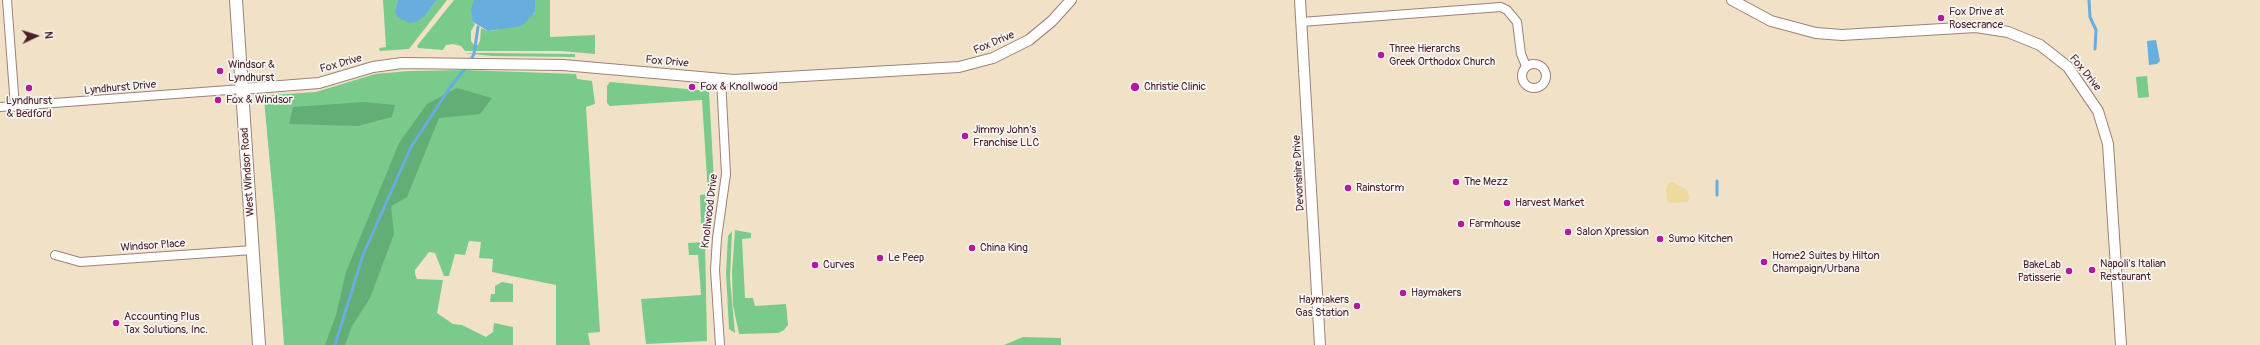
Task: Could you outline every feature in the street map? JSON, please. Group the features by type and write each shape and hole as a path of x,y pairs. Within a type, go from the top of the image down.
{"main road":[{"name":"West Windsor Road","path":"236,0 259,345"}],"street":[{"path":"7,0 15,107"},
{"name":"Fox Drive","path":"242,89 319,83 373,67 402,63 563,65 721,79 824,75 974,64 993,58 1029,40 1052,21 1071,0"},
{"name":"Devonshire Drive","path":"1300,0 1320,345"},
{"name":"Fox Drive","path":"1732,0 1771,21 1816,33 1842,35 1976,27 2008,32 2040,45 2068,67 2090,96 2098,111 2108,144 2122,345"},
{"path":"1301,22 1501,7 1507,10 1517,22 1521,54 1526,66"},
{"name":"Knollwood Drive","path":"720,345 715,270 717,238 726,174 721,79"},
{"name":"Lyndhurst Drive","path":"0,107 242,89"},
{"name":"Windsor Place","path":"55,255 80,262 253,250"}],"green space":[{"path":"383,0 398,0 395,10 425,16 437,0 447,0 409,49 380,51 379,48 386,47"},
{"path":"454,0 474,0 473,22 475,24 471,31 471,41 474,45 478,45 480,41 481,28 488,31 497,30 535,13 535,0 550,0 550,37 595,35 595,54 561,51 465,51 461,46 453,44 446,45 443,50 418,48 417,46"},
{"path":"464,53 575,54 575,57 492,56"},
{"path":"464,70 576,74 577,79 592,81 595,104 586,107 600,332 588,333 590,345 556,345 556,285 492,272 493,259 479,258 481,242 469,241 465,255 455,254 449,276 444,276 435,253 429,252 415,270 417,279 443,280 437,313 453,324 462,325 486,337 493,332 494,323 513,327 513,345 284,345 275,219 264,99 270,95 316,92 375,74 409,71"},
{"path":"2147,76 2149,97 2138,98 2136,77"},
{"path":"610,82 709,91 714,181 708,229 701,225 700,195 708,194 702,100 610,106 607,103 607,86"},
{"path":"457,88 492,98 480,114 439,118 407,197 391,206 394,234 370,298 352,326 345,345 325,345 336,315 346,272 399,143 427,104"},
{"path":"364,102 395,105 392,117 358,126 289,124 293,107"},
{"path":"735,230 751,233 751,238 742,239 745,298 753,298 755,306 786,304 788,325 784,330 778,333 739,334 733,305 732,272"},
{"path":"732,231 730,279 735,333 729,329 726,273 728,236"},
{"path":"705,242 707,341 646,344 641,299 701,295 698,255 689,255 688,243"},
{"path":"502,282 513,284 513,302 490,302 491,294 495,294 495,286"},
{"path":"1023,337 1061,338 1061,345 1004,345"}],"sand":[{"path":"1672,182 1687,190 1690,198 1688,202 1669,203 1667,201 1666,189 1668,184"}],"water":[{"path":"398,0 437,0 425,16 416,22 409,23 397,17 395,10"},
{"path":"474,0 535,0 535,12 522,26 488,31 473,22 471,10"},
{"path":"2156,40 2160,61 2157,64 2149,65 2147,41"}],"waterway":[{"path":"2089,0 2090,17 2096,30 2095,49"},
{"path":"470,61 474,54 478,27"},
{"path":"335,345 363,255 411,147 449,89 467,66"},
{"path":"1717,181 1717,195"}],"place":[{"name":"Fox Drive at Rosecrance","path":"1941,18"},
{"name":"Three Hierarchs Greek Orthodox Church","path":"1381,55"},
{"name":"Windsor & Lyndhurst","path":"220,71"},
{"name":"Fox & Knollwood","path":"692,87"},
{"name":"Christie Clinic","path":"1135,87"},
{"name":"Lyndhurst & Bedford","path":"29,88"},
{"name":"Fox & Windsor","path":"218,100"},
{"name":"Jimmy John's Franchise LLC","path":"965,136"},
{"name":"The Mezz","path":"1456,182"},
{"name":"Rainstorm","path":"1348,188"},
{"name":"Harvest Market","path":"1507,203"},
{"name":"Farmhouse","path":"1461,224"},
{"name":"Salon Xpression","path":"1568,232"},
{"name":"Sumo Kitchen","path":"1660,239"},
{"name":"China King","path":"972,248"},
{"name":"Le Peep","path":"880,258"},
{"name":"Home2 Suites by Hilton Champaign/Urbana","path":"1764,262"},
{"name":"Curves","path":"815,265"},
{"name":"Napoli's Italian Restaurant","path":"2092,270"},
{"name":"BakeLab Patisserie","path":"2069,271"},
{"name":"Haymakers","path":"1403,293"},
{"name":"Haymakers Gas Station","path":"1357,306"},
{"name":"Accounting Plus Tax Solutions, Inc.","path":"116,323"}]}
